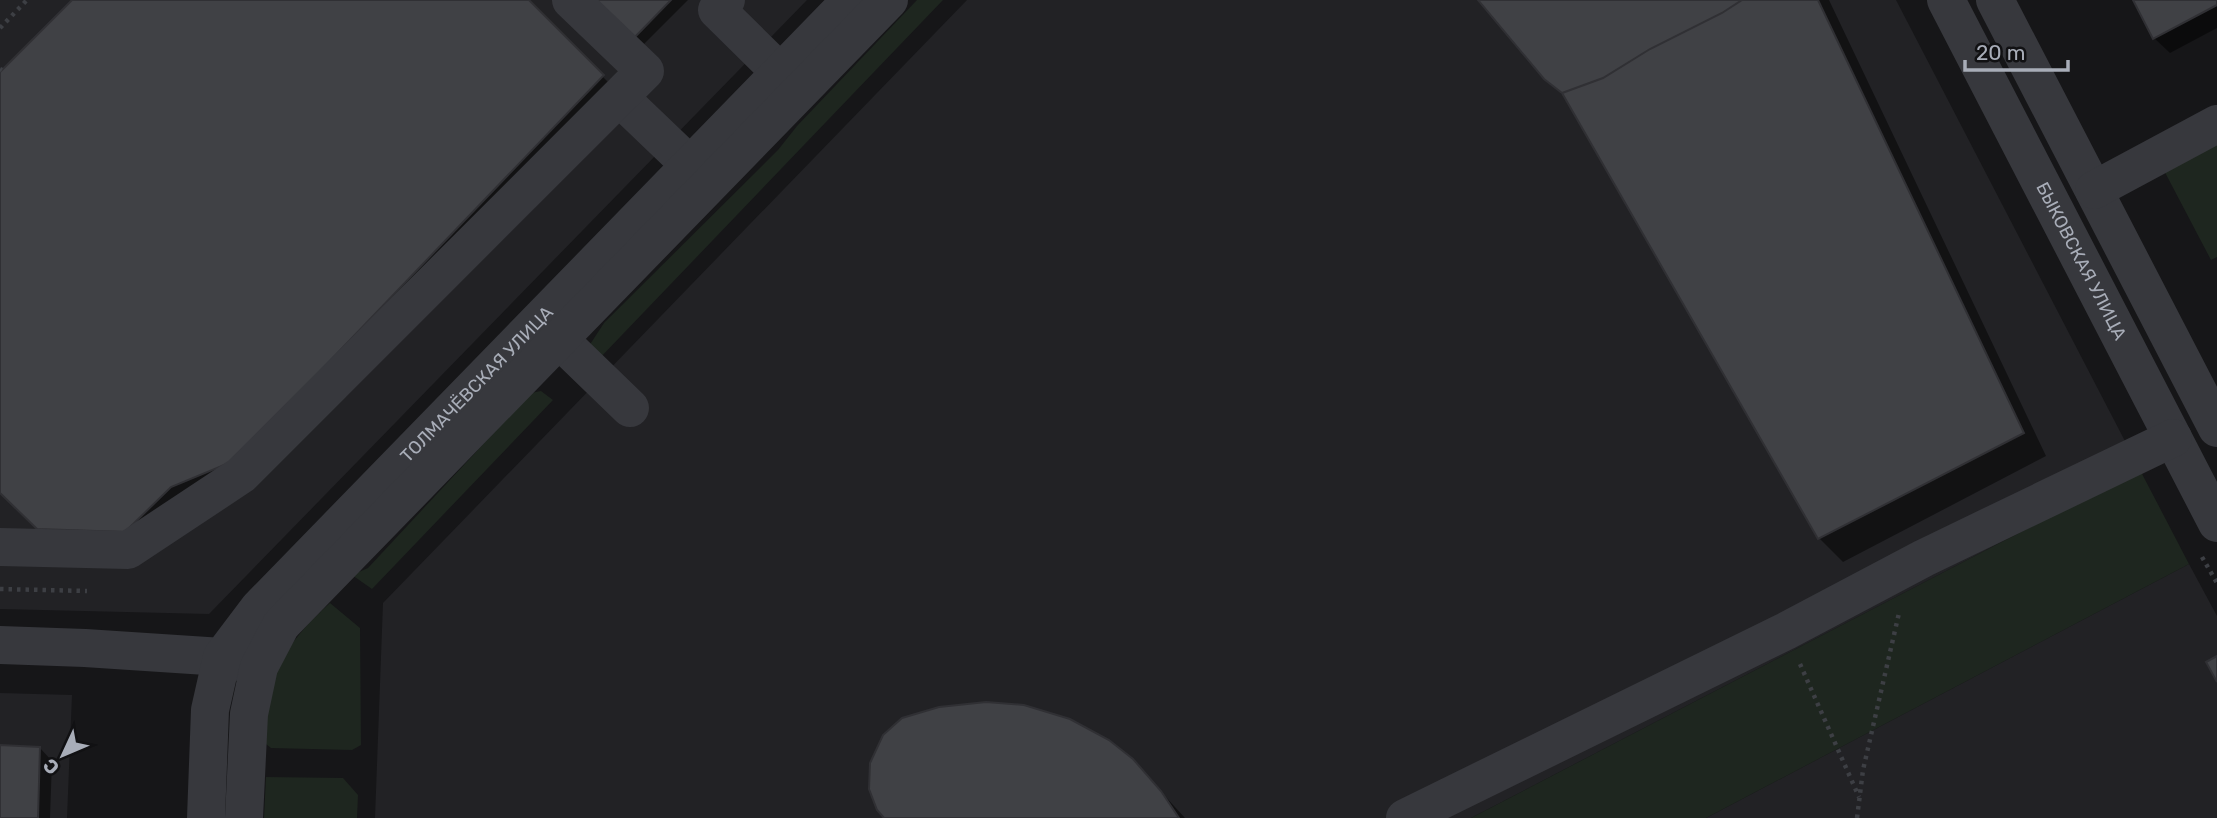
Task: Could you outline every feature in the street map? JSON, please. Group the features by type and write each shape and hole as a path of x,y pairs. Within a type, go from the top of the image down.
{"street":[{"path":"0,547 128,550 240,475 645,71 571,0"},
{"path":"726,0 716,10 780,72"},
{"name":"ТОЛМАЧЁВСКАЯ УЛИЦА","path":"244,818 249,714 259,667 281,625 549,330 690,164 850,0"},
{"name":"ТОЛМАЧЁВСКАЯ УЛИЦА","path":"206,818 210,710 222,657 259,608 889,0"},
{"name":"БЫКОВСКАЯ УЛИЦА","path":"1946,0 2217,523"},
{"path":"1995,0 2094,190 2203,365 2217,428"},
{"path":"620,98 690,164"},
{"path":"2094,190 2217,124"},
{"path":"549,330 629,408"},
{"path":"2150,392 2203,365"},
{"path":"1405,818 1786,631 1914,563 2173,438"},
{"path":"0,645 222,657 259,667"}],"path":[{"path":"0,28 27,0"},
{"path":"1857,818 1863,770 1892,637 1914,563"},
{"path":"0,589 87,592"},
{"path":"1786,631 1859,797"}],"shaded area":[{"path":"0,0 807,0 209,614 0,609"},
{"path":"917,0 943,0 598,360 587,349 604,323 778,150 797,126"},
{"path":"967,0 1896,0 2140,470 1471,818 375,818 383,603"},
{"path":"2217,131 2217,257 2211,260 2159,161"},
{"path":"541,391 553,400 372,589 352,575 368,568 531,393"},
{"path":"2140,470 2189,564 1706,818 1471,818"},
{"path":"2189,564 2217,616 2217,818 1706,818"},
{"path":"330,603 360,628 361,745 352,750 271,748 266,744 266,721 273,682 288,649"},
{"path":"0,693 72,695 67,818 0,818"},
{"path":"266,777 343,778 358,795 357,818 264,818"}],"building":[{"path":"72,0 529,0 604,75 234,461 171,487 125,532 37,529 0,493 0,72"},
{"path":"591,0 671,0 632,40"},
{"path":"1478,0 1742,0 1650,49 1603,78 1562,93 1544,79"},
{"path":"1742,0 1818,0 2024,433 1818,539 1562,93 1603,78 1650,49"},
{"path":"2133,0 2217,0 2217,5 2153,39"},
{"path":"2217,656 2217,682 2206,662"},
{"path":"986,702 1024,705 1070,719 1109,740 1133,759 1161,791 1179,818 884,818 877,810 869,789 870,763 883,735 902,718 939,707"},
{"path":"0,745 40,747 38,818 0,818"}]}
